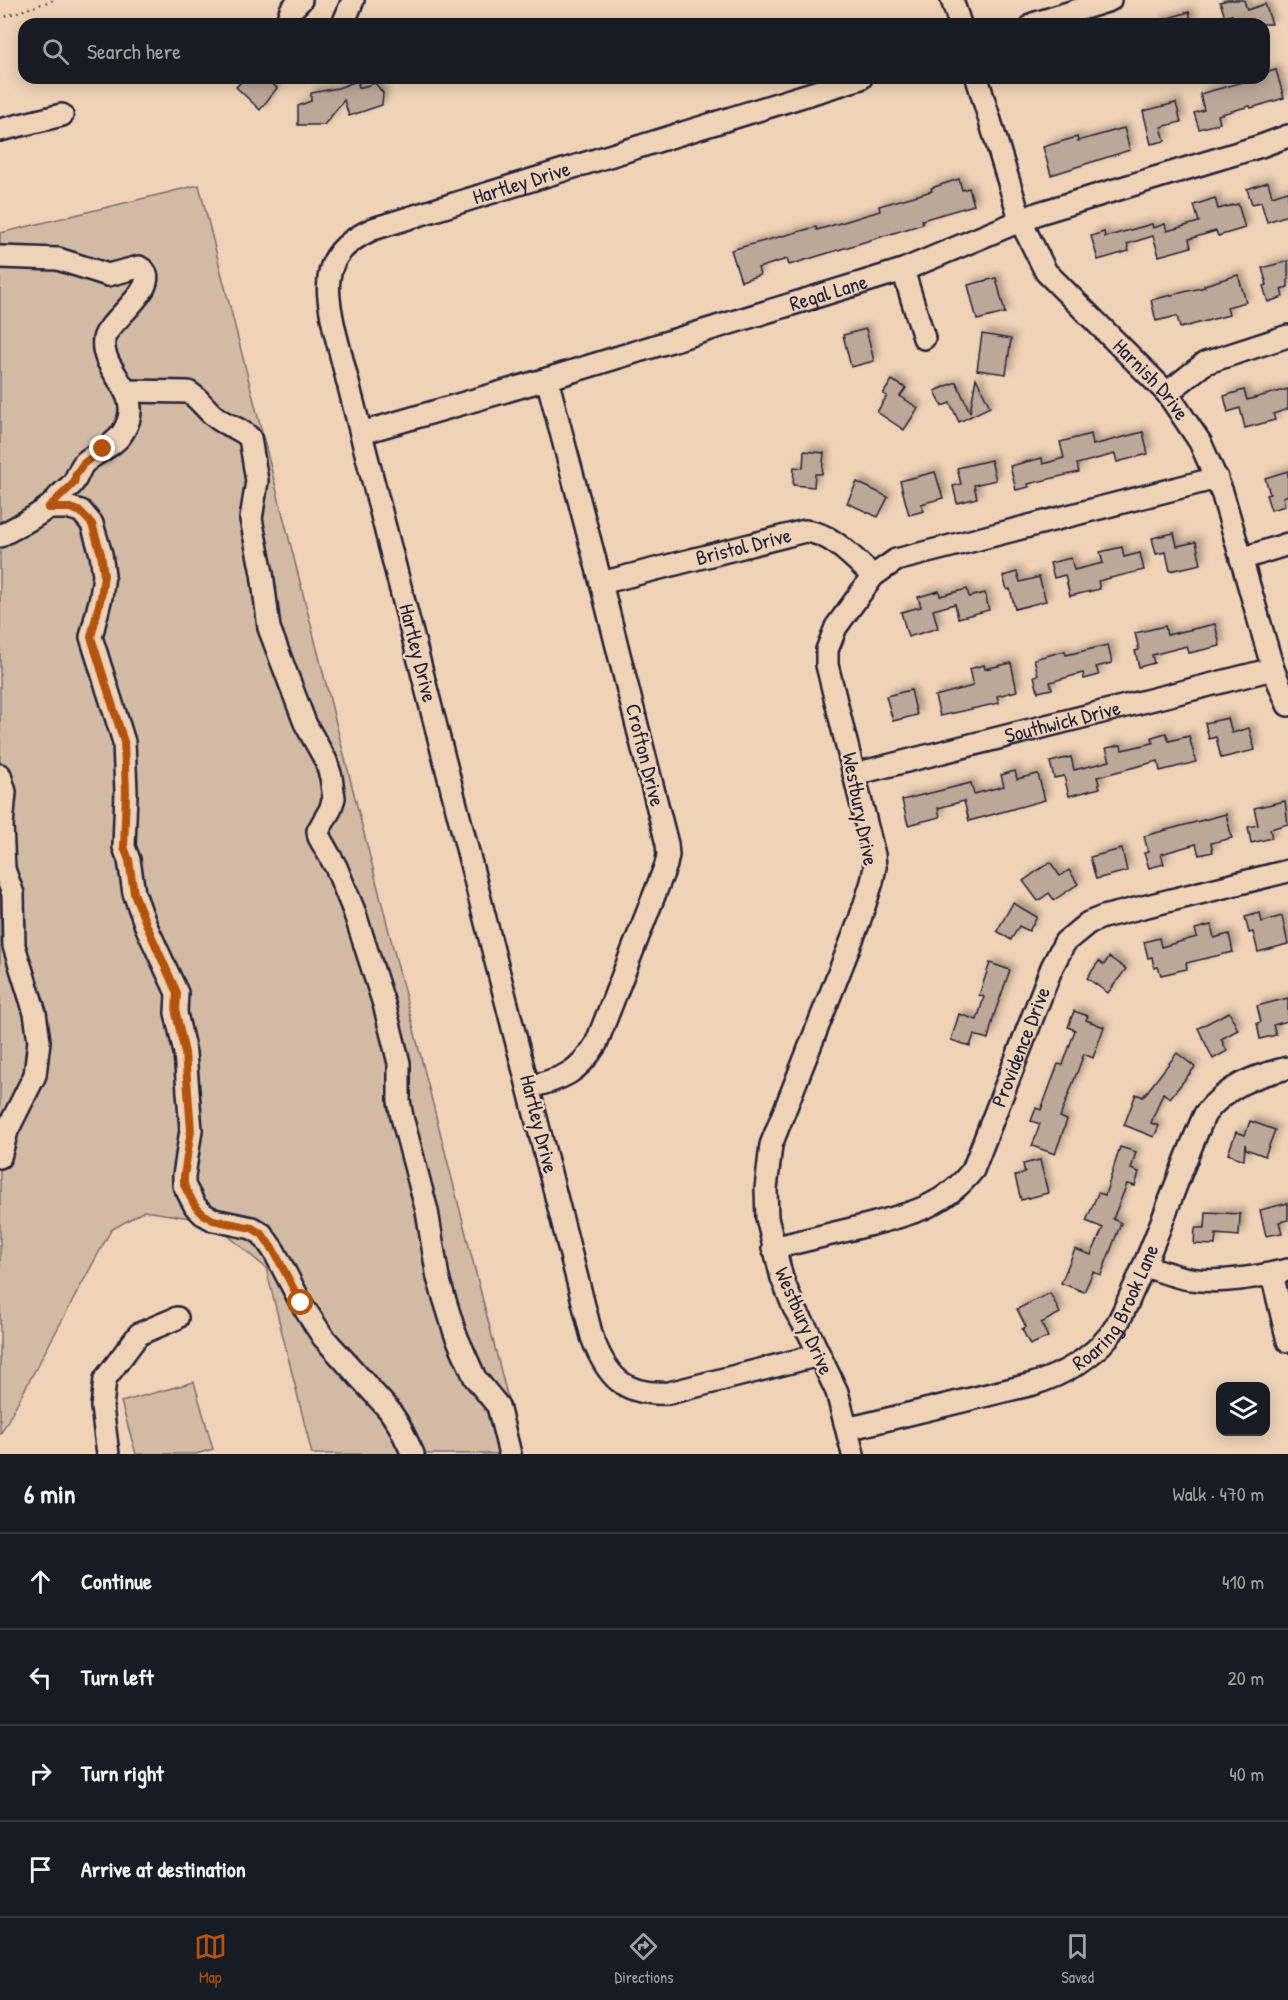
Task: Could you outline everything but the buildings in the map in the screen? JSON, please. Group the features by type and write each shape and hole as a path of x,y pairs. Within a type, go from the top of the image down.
{"street":[{"path":"288,18 291,10 301,0"},
{"path":"345,18 353,0"},
{"path":"952,0 958,18"},
{"path":"1052,18 1110,0"},
{"name":"Hartley Drive","path":"819,1355 669,1393 643,1393 630,1389 617,1381 599,1354 592,1337 328,300 330,270 336,257 358,235 842,84"},
{"name":"Harnish Drive","path":"979,84 1021,222 1046,272 1167,393 1200,442 1217,478 1273,669 1288,705"},
{"path":"0,130 62,115"},
{"name":"Regal Lane","path":"361,433 547,379 903,270 1039,213 1288,136"},
{"path":"0,258 58,259 108,275 139,267 145,270 146,274 143,292 110,326 104,339 106,354 126,391 130,413 123,433 83,464 76,474 74,483 48,508 0,536"},
{"path":"903,270 924,338"},
{"path":"1167,393 1205,363 1288,336"},
{"name":"Crofton Drive","path":"530,1087 574,1072 586,1060 596,1044 666,866 668,855 601,583 547,379"},
{"path":"126,391 188,392 196,396 216,418 240,430 250,438 257,481 251,519 262,573 269,628 306,723 326,761 333,790 332,805 321,822 319,837 336,867 354,911 384,1004 399,1063 399,1101 402,1117 427,1211 438,1278 456,1333 475,1378 498,1406 510,1454"},
{"name":"Westbury Drive","path":"853,1454 837,1392 794,1308 782,1278 767,1218 766,1190 771,1145 872,882 875,867 855,774 826,665 827,650 836,627 873,576 896,560 1217,478"},
{"path":"48,508 70,508 81,512 92,524 101,554 104,575 91,637 124,742 126,792 124,847 129,860 134,893 177,993 176,1013 185,1053 191,1130 184,1185 195,1206 208,1217 227,1224 252,1228 262,1234 323,1337 389,1410 414,1454"},
{"name":"Bristol Drive","path":"601,583 805,531 821,534 830,539 873,576"},
{"path":"1241,559 1288,544"},
{"name":"Southwick Drive","path":"855,774 1273,669"},
{"path":"0,776 5,792 2,866 13,894 14,946 33,1004 39,1041 34,1074 7,1131 0,1157"},
{"name":"Providence Drive","path":"773,1248 915,1213 946,1197 962,1184 973,1170 1052,967 1065,942 1078,930 1088,923 1127,909 1288,871"},
{"name":"Roaring Brook Lane","path":"847,1429 1033,1384 1088,1358 1110,1335 1144,1266 1205,1114 1214,1102 1231,1088 1249,1079 1288,1068"},
{"path":"1144,1266 1189,1279 1208,1280 1245,1279 1280,1272 1288,1341"},
{"path":"108,1454 102,1407 105,1379 139,1334 177,1318"}],"path":[{"path":"0,18 54,0"}],"shaded area":[{"path":"199,185 522,1454 312,1454 266,1268 211,1221 144,1211 111,1230 0,1435 0,233"},
{"path":"194,1382 213,1449 196,1454 136,1454 121,1402"}],"route":[{"path":"103,449 83,464 76,474 74,483 48,508 70,508 81,512 92,524 101,554 104,575 91,637 110,700 122,729 126,792 124,847 129,860 134,893 177,993 176,1013 185,1053 191,1130 184,1185 195,1206 203,1214 227,1224 252,1228 262,1234 274,1251 301,1303"}]}
